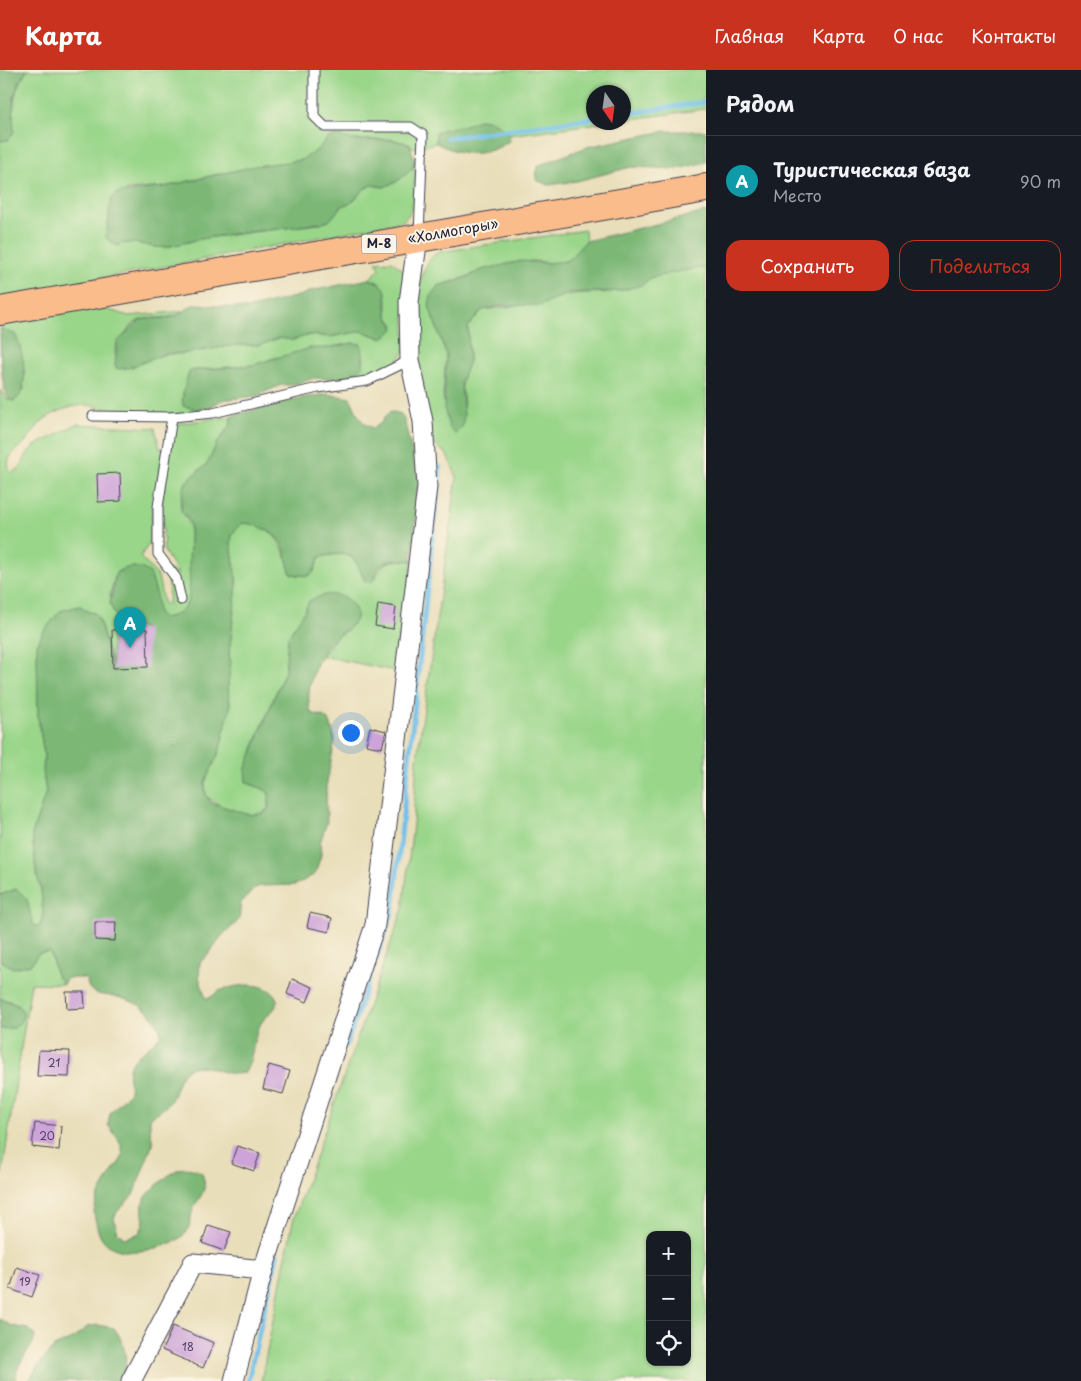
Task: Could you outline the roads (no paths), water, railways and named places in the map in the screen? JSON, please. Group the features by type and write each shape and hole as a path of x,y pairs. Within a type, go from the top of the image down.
{"highway":[{"name":"«Холмогоры»","path":"0,311 706,188"}],"street":[{"path":"234,1381 263,1270 376,924 427,487 423,421 410,360 410,302 418,237"},
{"path":"131,1381 194,1263 263,1270"}],"lane":[{"path":"314,70 314,116 325,127 412,127 423,134 418,237"},
{"path":"93,416 172,417 213,413 270,401 318,388 367,381 410,360"},
{"path":"172,417 158,507 158,554 176,578 181,600"}],"waterway":[{"path":"631,113 706,102"},
{"path":"447,138 586,119"},
{"path":"346,1045 393,910 440,467"},
{"path":"248,1381 277,1255"}],"place":[{"name":"Туристическая база","path":"130,648"}]}
